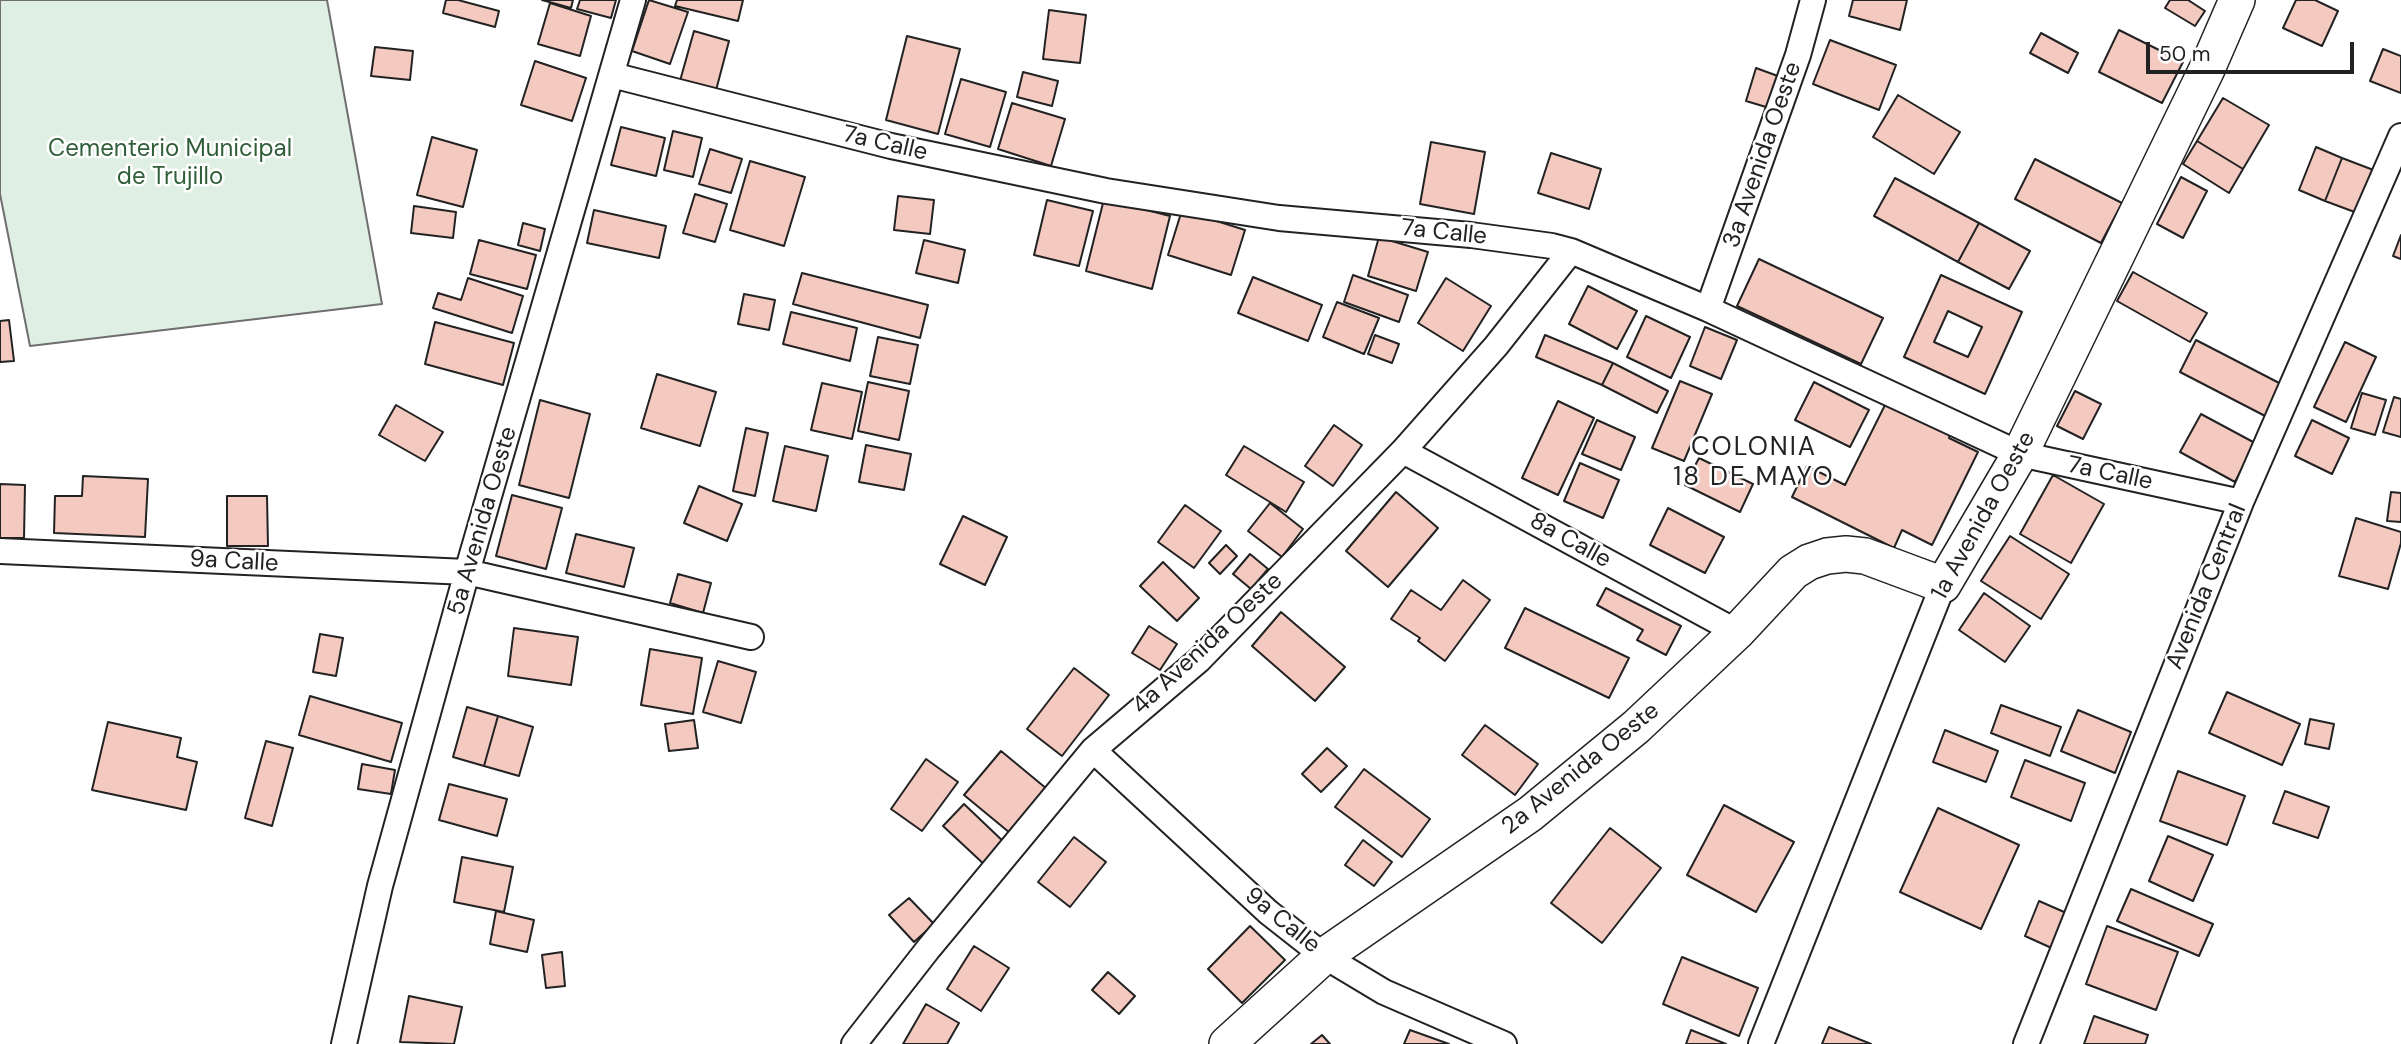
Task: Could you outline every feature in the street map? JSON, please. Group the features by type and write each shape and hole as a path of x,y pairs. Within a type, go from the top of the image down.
{"street":[{"name":"5a Avenida Oeste","path":"344,1044 380,886 467,572 633,0"},
{"name":"3a Avenida Oeste","path":"1708,309 1794,68 1813,0"},
{"name":"1a Avenida Oeste","path":"1761,1044 1943,585 2020,454 2207,69 2237,0"},
{"name":"7a Calle","path":"612,75 891,146 1106,191 1279,218 1471,235 1552,246 1571,251 1708,309 2020,454 2241,502"},
{"name":"Avenida Central","path":"2026,1044 2241,502 2401,136"},
{"name":"4a Avenida Oeste","path":"854,1044 929,948 1093,750 1199,660 1403,451 1496,346 1571,251"},
{"name":"8a Calle","path":"1403,451 1737,632"},
{"name":"9a Calle","path":"0,551 467,572 751,637"},
{"name":"2a Avenida Oeste","path":"1227,1044 1324,956 1530,814 1636,727 1737,632 1793,572 1809,562 1846,554 1865,556 1943,585"},
{"name":"9a Calle","path":"1093,750 1268,912 1324,956 1384,992 1504,1044"}],"green space":[{"name":"Cementerio Municipal de Trujillo","path":"0,0 327,0 382,304 30,346 0,194"}],"building":[{"path":"446,0 458,0 499,11 495,27 443,13"},
{"path":"542,0 573,0 571,8"},
{"path":"580,0 616,0 611,18 577,9"},
{"path":"649,0 688,12 670,64 632,51"},
{"path":"677,0 743,0 738,21 675,6"},
{"path":"1853,0 1907,0 1900,30 1849,16"},
{"path":"2170,0 2188,0 2205,11 2195,26 2165,8"},
{"path":"2296,0 2315,0 2338,11 2322,46 2283,28"},
{"path":"550,3 591,16 580,56 538,44"},
{"path":"1049,10 1086,15 1080,63 1043,59"},
{"path":"2119,30 2183,62 2162,103 2099,72"},
{"path":"694,31 729,41 714,98 678,88"},
{"path":"2041,33 2078,53 2068,73 2030,53"},
{"path":"907,36 960,49 938,134 886,120"},
{"path":"1830,40 1896,65 1879,110 1813,84"},
{"path":"375,47 413,51 410,80 371,76"},
{"path":"2383,49 2401,56 2401,93 2370,81"},
{"path":"535,61 586,78 572,121 521,105"},
{"path":"1756,68 1786,79 1776,110 1746,101"},
{"path":"1023,72 1058,81 1052,106 1017,97"},
{"path":"961,79 1006,92 990,147 945,134"},
{"path":"1898,95 1960,132 1934,174 1873,137"},
{"path":"2223,98 2269,125 2243,169 2197,141"},
{"path":"1012,103 1065,119 1051,166 998,149"},
{"path":"621,127 665,138 656,176 611,165"},
{"path":"673,131 702,138 693,177 664,170"},
{"path":"432,137 477,150 463,207 417,195"},
{"path":"2197,141 2243,169 2229,193 2183,164"},
{"path":"1431,142 1485,152 1474,214 1420,204"},
{"path":"2316,147 2342,158 2325,201 2299,190"},
{"path":"710,149 742,159 731,193 699,184"},
{"path":"1551,153 1601,169 1589,209 1538,193"},
{"path":"2342,158 2376,171 2360,214 2325,201"},
{"path":"2035,159 2122,203 2101,243 2015,199"},
{"path":"750,161 805,177 784,246 730,230"},
{"path":"2181,177 2207,191 2183,238 2157,224"},
{"path":"1895,178 1979,223 1958,262 1874,216"},
{"path":"695,194 727,204 715,242 683,233"},
{"path":"898,196 934,200 930,234 894,230"},
{"path":"1104,199 1170,216 1152,289 1086,271"},
{"path":"1047,200 1093,211 1079,266 1034,255"},
{"path":"414,206 456,212 453,238 411,233"},
{"path":"594,210 666,226 659,258 587,243"},
{"path":"1182,210 1245,230 1231,275 1168,255"},
{"path":"523,223 545,229 540,251 518,245"},
{"path":"1979,223 2030,251 2009,289 1958,262"},
{"path":"2401,235 2401,259 2393,256"},
{"path":"1379,237 1428,252 1416,291 1368,276"},
{"path":"479,240 536,255 527,289 470,274"},
{"path":"924,240 965,250 958,283 916,273"},
{"path":"1759,259 1883,318 1861,364 1737,306"},
{"path":"2133,272 2207,313 2190,342 2117,301"},
{"path":"802,273 928,305 920,338 793,304"},
{"path":"1353,275 1408,295 1399,322 1344,302"},
{"path":"1941,275 2022,312 1985,394 1904,357","holes":["1948,311 1982,327 1968,357 1934,342"]},
{"path":"1253,277 1322,305 1308,341 1238,313"},
{"path":"468,278 523,296 512,333 433,308 438,293 461,300"},
{"path":"1446,278 1491,306 1463,351 1418,323"},
{"path":"1588,286 1637,311 1617,349 1569,324"},
{"path":"744,294 775,300 769,330 738,324"},
{"path":"1337,302 1379,318 1364,354 1323,337"},
{"path":"791,312 857,328 850,361 783,344"},
{"path":"1646,316 1690,337 1671,378 1627,357"},
{"path":"9,320 14,361 0,362 0,321"},
{"path":"435,322 514,343 503,385 425,364"},
{"path":"1705,327 1737,340 1721,379 1690,366"},
{"path":"1375,335 1399,344 1392,363 1368,354"},
{"path":"1545,335 1613,363 1602,385 1536,357"},
{"path":"878,337 918,345 910,384 870,376"},
{"path":"2196,340 2285,386 2269,418 2180,372"},
{"path":"2345,342 2376,357 2346,422 2314,407"},
{"path":"1613,363 1668,391 1657,413 1602,385"},
{"path":"657,374 716,392 700,446 641,428"},
{"path":"1680,381 1712,394 1684,461 1652,448"},
{"path":"868,382 909,391 899,440 858,431"},
{"path":"1814,382 1869,410 1850,447 1795,420"},
{"path":"822,383 862,392 852,439 811,430"},
{"path":"2075,391 2101,404 2083,439 2057,426"},
{"path":"2362,393 2386,400 2375,435 2351,428"},
{"path":"2394,397 2401,399 2401,437 2383,432"},
{"path":"540,400 590,414 569,498 519,485"},
{"path":"1558,401 1594,418 1558,495 1522,478"},
{"path":"1886,403 1978,452 1932,545 1902,530 1894,548 1792,497 1807,466 1845,485"},
{"path":"396,405 443,432 425,461 379,435"},
{"path":"2201,414 2255,443 2235,482 2180,452"},
{"path":"1597,420 1635,437 1621,470 1582,454"},
{"path":"2312,420 2349,438 2332,474 2295,456"},
{"path":"1334,425 1362,445 1333,486 1305,466"},
{"path":"746,428 768,433 755,496 733,491"},
{"path":"866,445 911,454 904,490 859,482"},
{"path":"785,446 828,456 816,511 773,501"},
{"path":"1244,446 1304,482 1286,512 1226,475"},
{"path":"1699,458 1753,484 1740,512 1685,485"},
{"path":"1580,463 1619,480 1603,518 1564,501"},
{"path":"2053,475 2104,504 2071,563 2020,534"},
{"path":"83,476 148,479 145,537 54,533 55,496 82,496"},
{"path":"0,484 25,485 24,538 0,538"},
{"path":"699,486 742,504 727,541 684,523"},
{"path":"1396,492 1438,528 1388,587 1346,551"},
{"path":"2391,492 2401,493 2401,522 2387,521"},
{"path":"512,495 562,508 546,569 496,556"},
{"path":"227,496 267,496 268,546 227,546"},
{"path":"1270,503 1303,529 1282,557 1248,531"},
{"path":"1185,505 1221,531 1194,568 1158,542"},
{"path":"1668,508 1724,537 1705,573 1650,545"},
{"path":"963,516 1007,537 985,585 940,564"},
{"path":"2356,518 2401,532 2401,543 2388,589 2339,576"},
{"path":"576,534 634,548 624,587 566,573"},
{"path":"2010,536 2069,574 2041,619 1981,581"},
{"path":"1226,545 1237,556 1220,574 1209,563"},
{"path":"1250,554 1268,569 1251,589 1233,574"},
{"path":"1163,562 1199,598 1177,621 1140,586"},
{"path":"678,574 711,583 703,613 670,603"},
{"path":"1463,580 1490,600 1445,661 1418,641 1420,638 1391,619 1411,590 1441,610"},
{"path":"1606,588 1681,626 1666,655 1637,640 1643,630 1597,605"},
{"path":"1984,593 2030,626 2005,662 1959,630"},
{"path":"1525,608 1629,658 1609,698 1505,648"},
{"path":"1281,612 1345,667 1315,701 1252,646"},
{"path":"1149,626 1177,644 1160,670 1132,653"},
{"path":"514,628 578,637 571,685 508,676"},
{"path":"320,634 343,638 336,676 313,672"},
{"path":"650,649 702,658 693,714 641,705"},
{"path":"718,661 756,672 741,723 703,712"},
{"path":"1074,668 1109,695 1062,756 1027,729"},
{"path":"2227,692 2300,724 2282,765 2209,733"},
{"path":"310,696 402,723 391,762 299,735"},
{"path":"2001,705 2061,727 2050,756 1991,733"},
{"path":"467,707 498,716 484,766 453,757"},
{"path":"2078,710 2131,732 2115,773 2061,751"},
{"path":"498,716 533,727 519,776 484,766"},
{"path":"2310,719 2334,724 2329,749 2305,744"},
{"path":"694,720 698,748 669,751 665,724"},
{"path":"108,722 181,738 177,757 197,762 186,810 92,790"},
{"path":"1485,725 1538,764 1515,795 1462,755"},
{"path":"1945,730 1998,751 1986,782 1933,762"},
{"path":"266,741 293,748 272,826 245,818"},
{"path":"1327,748 1347,766 1321,792 1302,774"},
{"path":"1001,751 1047,789 1010,833 964,795"},
{"path":"926,759 958,782 922,831 891,809"},
{"path":"2025,760 2085,783 2071,821 2011,797"},
{"path":"362,764 395,770 391,794 358,789"},
{"path":"1364,769 1430,819 1402,857 1335,807"},
{"path":"2178,771 2245,796 2227,845 2160,821"},
{"path":"449,784 507,799 497,836 439,820"},
{"path":"2285,791 2329,807 2318,838 2273,823"},
{"path":"964,804 1007,845 987,867 943,826"},
{"path":"1724,805 1794,842 1756,912 1687,875"},
{"path":"1938,808 2019,845 1981,929 1900,892"},
{"path":"1610,828 1661,868 1602,943 1551,903"},
{"path":"2168,836 2213,855 2193,901 2149,881"},
{"path":"1074,837 1106,862 1070,907 1038,882"},
{"path":"1363,840 1392,862 1374,886 1345,865"},
{"path":"462,857 513,867 504,912 454,902"},
{"path":"2131,889 2213,924 2199,956 2117,921"},
{"path":"909,898 934,924 914,942 889,915"},
{"path":"2039,901 2071,915 2056,950 2025,936"},
{"path":"496,911 534,920 527,952 490,944"},
{"path":"1250,926 1285,960 1242,1003 1208,969"},
{"path":"2107,926 2178,952 2156,1010 2086,984"},
{"path":"974,946 1009,968 981,1011 947,989"},
{"path":"562,952 565,986 546,988 542,955"},
{"path":"1682,957 1758,988 1739,1036 1663,1004"},
{"path":"1108,972 1135,996 1119,1014 1092,990"},
{"path":"409,996 462,1007 454,1044 400,1042"},
{"path":"926,1004 959,1023 947,1044 903,1044"},
{"path":"2094,1016 2148,1035 2145,1044 2084,1044"},
{"path":"1829,1027 1871,1044 1822,1044"},
{"path":"1410,1030 1449,1044 1404,1044"},
{"path":"1691,1030 1726,1044 1686,1044"},
{"path":"1322,1035 1330,1044 1311,1044"}],"district":[{"name":"COLONIA 18 DE MAYO","path":"1754,463"}]}
